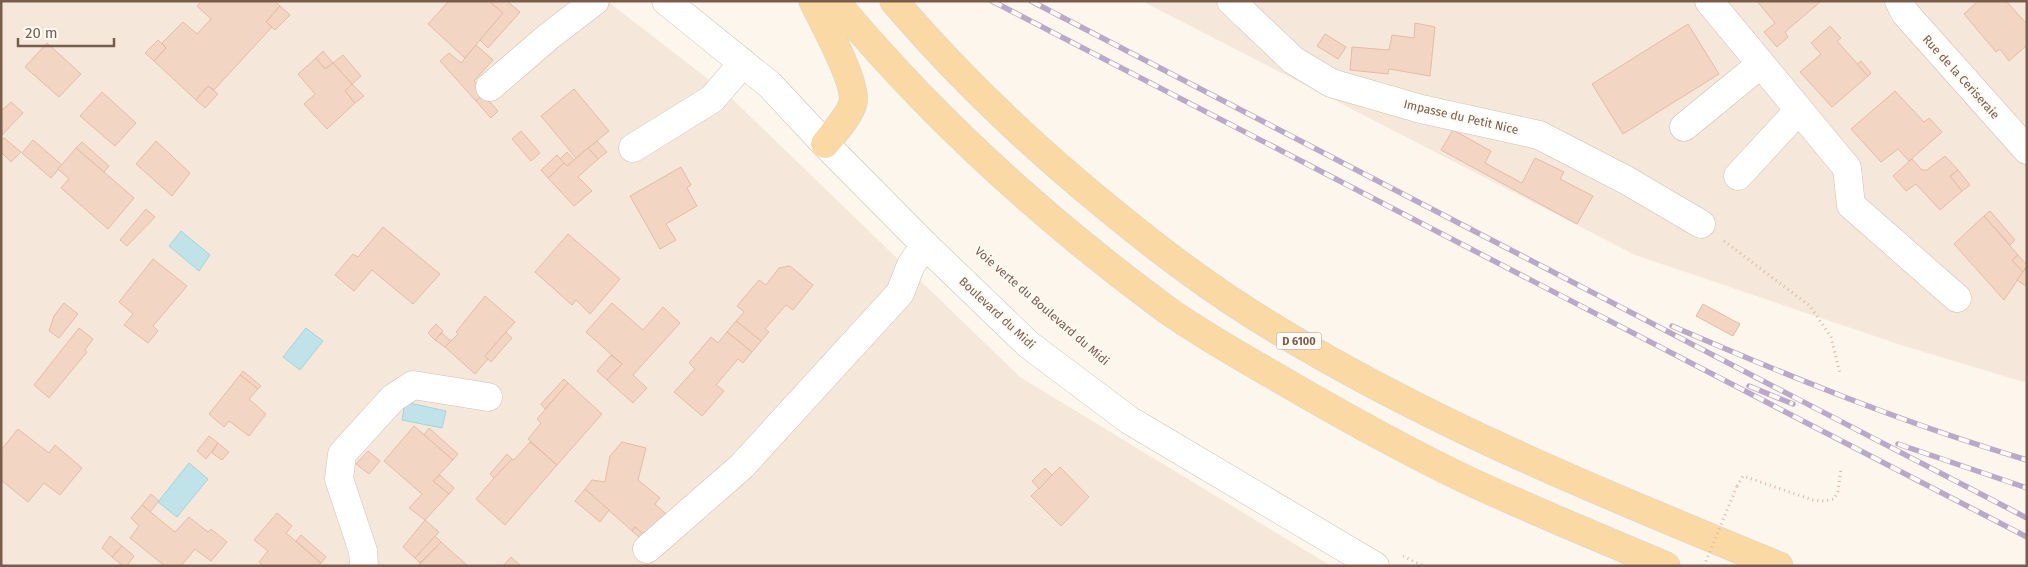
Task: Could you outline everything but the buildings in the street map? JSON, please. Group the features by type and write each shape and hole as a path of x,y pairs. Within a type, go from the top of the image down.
{"main road":[{"path":"813,1 850,78 853,102 844,120 825,144"},
{"path":"835,1 920,95 979,156 1060,225 1169,311 1248,361 1353,422 1468,480 1666,566"},
{"name":"D 6100","path":"894,1 922,34 979,94 1039,150 1110,210 1181,266 1251,314 1337,364 1425,411 1559,475 1780,566"}],"street":[{"path":"490,88 548,37 595,1"},
{"name":"Boulevard du Midi","path":"666,1 770,85 825,144 924,244 1029,345 1129,420 1386,559"},
{"name":"Impasse du Petit Nice","path":"1231,1 1293,60 1331,83 1422,109 1539,135 1626,180 1702,224"},
{"path":"1709,1 1847,168 1851,205 1957,298"},
{"name":"Rue de la Ceriseraie","path":"1899,1 1905,13 2027,150"},
{"path":"633,148 712,99 743,63"},
{"path":"1684,127 1761,64"},
{"path":"1738,176 1799,110"},
{"path":"647,549 742,466 900,293 911,265 924,244"},
{"path":"364,566 363,551 339,479 342,454 393,398 413,384 488,397"}],"path":[{"path":"1702,224 1810,306 1832,337 1840,374"},
{"path":"1704,566 1737,486 1743,476 1813,500 1824,501 1834,499 1838,490 1841,469"},
{"path":"1386,559 1423,566"}],"shaded area":[{"path":"1,1 607,1 725,92 1020,377 1331,566 1,566"},
{"path":"1142,1 2027,1 2027,383 1901,345 1635,255"}],"water":[{"path":"181,231 210,255 199,271 169,246"},
{"path":"306,328 323,341 300,370 283,357"},
{"path":"405,402 446,411 442,428 402,420"},
{"path":"189,463 208,479 177,517 158,502"}],"railway":[{"path":"992,1 2027,537"},
{"path":"1031,1 2027,518"},
{"path":"1672,326 1759,363 1892,415 2027,460"},
{"path":"1749,386 1793,404"},
{"path":"1898,444 2027,488"}]}
